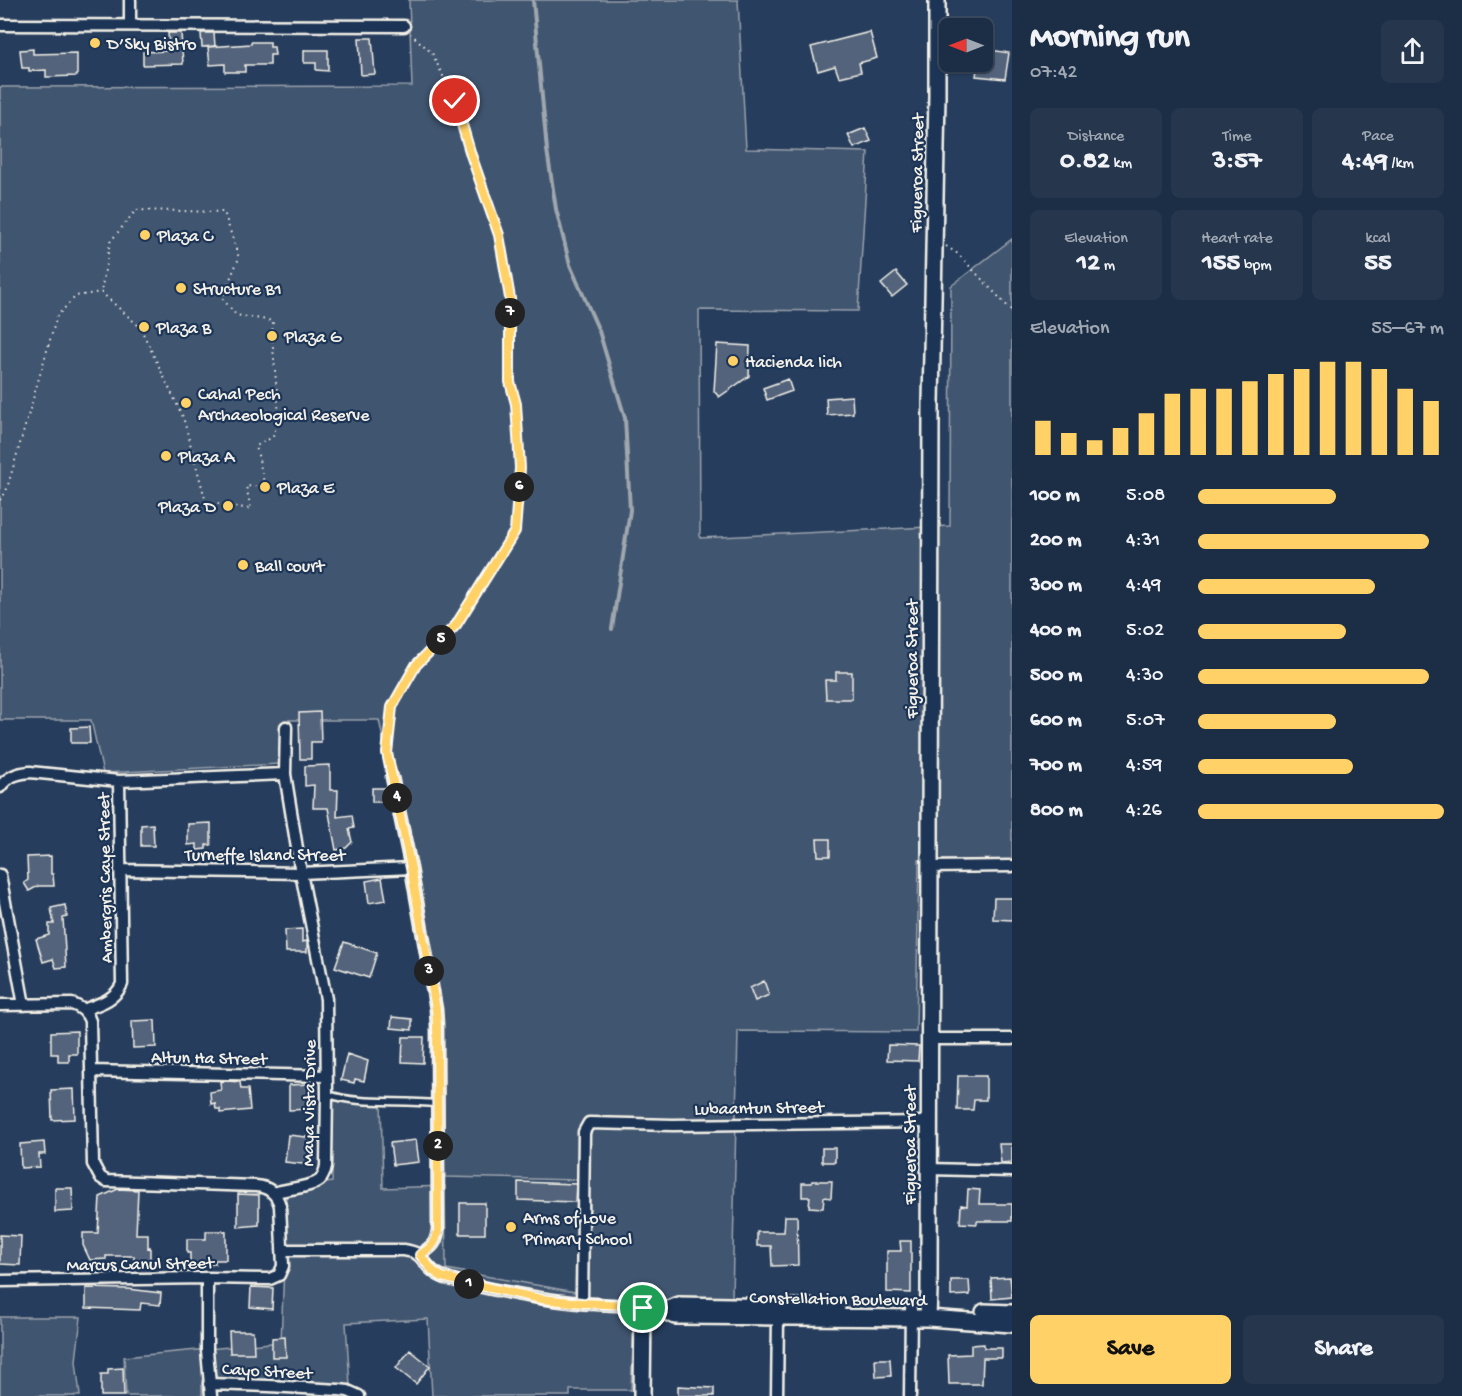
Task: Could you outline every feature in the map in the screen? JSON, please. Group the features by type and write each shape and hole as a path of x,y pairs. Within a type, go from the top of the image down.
{"street":[{"path":"130,0 130,24"},
{"name":"Figueroa Street","path":"928,1314 931,403 937,0"},
{"path":"0,25 404,26"},
{"name":"Maya Vista Drive","path":"83,1010 90,1021 93,1164 100,1177 106,1181 263,1186 273,1193 314,1184 320,1180 326,1166 326,999 301,873 285,774 286,727"},
{"path":"0,786 9,777 30,772 119,781"},
{"name":"Ambergris Caye Street","path":"83,1010 112,998 122,984 119,781 285,774"},
{"path":"392,777 411,868 437,1025 438,1230 436,1240 431,1247 420,1255"},
{"path":"929,867 1012,866"},
{"name":"Turneffe Island Street","path":"120,870 301,873 411,868"},
{"path":"0,875 24,1005"},
{"path":"0,1005 72,1004 83,1010"},
{"path":"930,1040 1012,1039"},
{"name":"Altun Ha Street","path":"91,1071 326,1076"},
{"name":"Lubaantun Street","path":"582,1303 584,1132 589,1123 673,1125 929,1122"},
{"path":"928,1169 1012,1171"},
{"path":"273,1193 280,1206 282,1250 393,1249 412,1251 420,1255 433,1271 442,1277 541,1299 643,1308 642,1396"},
{"name":"Marcus Canul Street","path":"0,1281 270,1279 279,1275 283,1266 282,1250"},
{"path":"207,1278 207,1350 211,1396"},
{"name":"Constellation Boulevard","path":"664,1311 679,1305 911,1314"},
{"name":"Constellation Boulevard","path":"643,1308 664,1311 675,1316 778,1317 1012,1313"},
{"path":"910,1396 911,1314"},
{"name":"Constellation Boulevard","path":"928,1314 1012,1324"},
{"path":"777,1396 778,1317"},
{"name":"Cayo Street","path":"209,1384 339,1390 359,1396"}],"lane":[{"path":"327,1094 343,1100 420,1102 438,1105"}],"path":[{"path":"392,777 387,753 392,707 416,665 456,625 515,531 520,468 516,404 510,382 510,298 499,235 455,101 432,53 404,26"},
{"path":"136,210 224,212 239,258 222,298 236,315 273,321 272,336 279,416 273,437 256,446 264,487 246,486 251,509 206,502 183,417 140,327 101,292 111,242 136,210"},
{"path":"934,237 957,254 1012,311"},
{"path":"0,500 6,492 57,316 76,296 101,292"}],"shaded area":[{"path":"409,0 738,0 746,149 868,152 858,311 699,310 700,538 950,526 951,286 1012,239 1012,860 919,860 916,1032 738,1031 732,1298 635,1301 631,1390 570,1390 570,1396 432,1396 428,1319 346,1323 350,1385 202,1380 202,1396 126,1396 124,1357 281,1342 287,1189 332,1182 333,1101 381,1101 383,1188 445,1186 446,1269 575,1292 578,1180 445,1177 442,1017 379,720 284,720 279,764 103,773 91,720 0,720 0,87 412,86"},
{"name":"Arms of Love Primary School","path":"445,1177 578,1180 576,1292 446,1269"},
{"path":"0,1317 81,1317 76,1361 80,1396 0,1396"}],"building":[{"path":"870,32 877,58 859,63 861,72 839,77 835,66 818,71 811,47"},
{"path":"168,33 181,33 183,64 143,65 143,52 169,51"},
{"path":"201,33 214,33 215,46 202,47"},
{"path":"359,38 372,38 375,74 361,75"},
{"path":"251,42 270,42 270,47 274,47 275,55 270,55 270,65 245,65 245,72 225,72 225,64 210,65 208,47 251,44"},
{"path":"33,49 33,54 77,53 77,76 46,77 46,70 29,71 29,68 22,68 20,50"},
{"path":"304,50 328,50 328,71 316,70 316,63 304,63"},
{"path":"993,50 1009,53 1005,79 976,76 977,72 993,72"},
{"path":"865,128 871,141 854,148 848,135"},
{"path":"896,272 907,285 892,297 881,284"},
{"name":"Hacienda Iich","path":"717,344 750,346 749,376 719,397 714,391"},
{"path":"788,379 792,391 767,400 763,388"},
{"path":"852,396 853,413 827,415 826,398"},
{"path":"836,672 852,672 852,699 826,699 825,680 836,680"},
{"path":"320,712 321,742 311,742 311,759 300,759 299,713"},
{"path":"89,727 90,743 71,743 71,728"},
{"path":"330,765 330,790 338,790 337,817 352,815 354,828 349,829 352,842 346,848 336,850 328,808 313,808 314,785 305,786 305,766"},
{"path":"372,788 387,788 388,802 372,802"},
{"path":"211,823 211,845 206,845 206,849 197,850 197,844 188,845 188,824"},
{"path":"153,824 154,846 141,846 141,825"},
{"path":"817,839 830,839 830,856 818,856"},
{"path":"51,856 54,886 38,886 29,891 24,883 28,880 27,857"},
{"path":"382,878 386,900 369,903 366,881"},
{"path":"994,898 1012,898 1012,920 993,919"},
{"path":"65,905 67,917 63,918 66,967 56,968 53,959 43,962 36,939 49,935 49,924 54,924 51,908"},
{"path":"302,929 302,942 307,941 307,952 286,952 285,930"},
{"path":"344,942 377,953 369,978 335,967"},
{"path":"764,981 769,995 755,1001 750,988"},
{"path":"392,1017 412,1019 412,1030 391,1028"},
{"path":"155,1020 156,1047 133,1048 132,1021"},
{"path":"77,1031 77,1054 69,1054 69,1062 58,1062 58,1054 51,1054 51,1032"},
{"path":"403,1037 424,1037 423,1063 402,1062"},
{"path":"888,1045 919,1046 918,1061 887,1060"},
{"path":"347,1054 368,1061 364,1081 355,1079 354,1083 341,1080"},
{"path":"958,1076 986,1076 986,1100 974,1100 973,1110 957,1110"},
{"path":"220,1082 240,1082 241,1089 248,1089 250,1110 220,1113 215,1103 211,1104 210,1092 221,1090"},
{"path":"310,1084 310,1109 289,1110 289,1085"},
{"path":"74,1089 75,1119 52,1120 51,1090"},
{"path":"288,1135 315,1138 312,1165 285,1162"},
{"path":"416,1140 419,1162 393,1165 390,1143"},
{"path":"44,1142 45,1154 39,1154 40,1167 21,1168 20,1144"},
{"path":"999,1144 1012,1144 1012,1162 1001,1163"},
{"path":"822,1148 835,1148 835,1162 822,1162"},
{"path":"812,1181 832,1181 831,1198 824,1197 823,1208 809,1207 810,1197 802,1197 802,1183 812,1183"},
{"path":"518,1182 576,1184 575,1202 518,1200"},
{"path":"55,1188 72,1188 73,1211 55,1212"},
{"path":"118,1189 138,1190 136,1234 148,1234 150,1263 148,1266 134,1266 134,1256 106,1256 106,1259 90,1260 83,1245 83,1233 98,1233 100,1197"},
{"path":"968,1189 980,1190 979,1204 1012,1204 1012,1221 960,1223 961,1205 967,1206"},
{"path":"238,1194 259,1195 259,1225 238,1227"},
{"path":"460,1203 485,1203 485,1234 460,1234"},
{"path":"785,1216 797,1216 798,1265 772,1266 771,1246 757,1246 757,1232 784,1232"},
{"path":"206,1231 226,1231 226,1260 215,1260 215,1264 211,1266 190,1265 187,1239 206,1239"},
{"path":"0,1235 21,1236 20,1265 0,1264"},
{"path":"900,1241 911,1241 911,1293 887,1292 887,1251 901,1251"},
{"path":"1010,1277 1012,1297 992,1299 991,1278"},
{"path":"951,1280 969,1280 970,1295 951,1296"},
{"path":"251,1287 273,1288 272,1309 250,1307"},
{"path":"86,1288 161,1293 160,1305 141,1303 140,1310 86,1308"},
{"path":"229,1331 253,1331 254,1353 230,1353"},
{"path":"285,1337 286,1357 272,1357 272,1338"},
{"path":"984,1344 984,1348 1002,1348 1002,1358 983,1358 982,1384 949,1384 948,1355 971,1354 971,1345"},
{"path":"410,1350 430,1366 416,1384 396,1368"},
{"path":"875,1359 890,1359 891,1376 876,1377"},
{"path":"123,1368 124,1396 101,1396 101,1374 108,1374 108,1369"},
{"path":"678,1386 714,1388 714,1396 678,1396"}],"waterway":[{"path":"533,0 547,150 556,209 570,265 599,331 625,418 630,510 612,629"}],"place":[{"name":"D’Sky Bistro","path":"95,43"},
{"name":"Plaza C","path":"145,235"},
{"name":"Structure B1","path":"181,288"},
{"name":"Plaza B","path":"144,327"},
{"name":"Plaza G","path":"272,336"},
{"name":"Hacienda Iich","path":"733,361"},
{"name":"Cahal Pech Archaeological Reserve","path":"186,403"},
{"name":"Plaza A","path":"166,456"},
{"name":"Plaza E","path":"265,487"},
{"name":"Plaza D","path":"228,506"},
{"name":"Ball court","path":"243,565"},
{"name":"Arms of Love Primary School","path":"511,1227"}],"route":[{"path":"455,101 499,235 510,298 510,382 516,404 520,468 515,531 456,625 416,665 392,707 387,753 411,868 437,1025 438,1230 436,1240 431,1247 420,1255 433,1271 442,1277 458,1281 541,1299 643,1308"}]}
